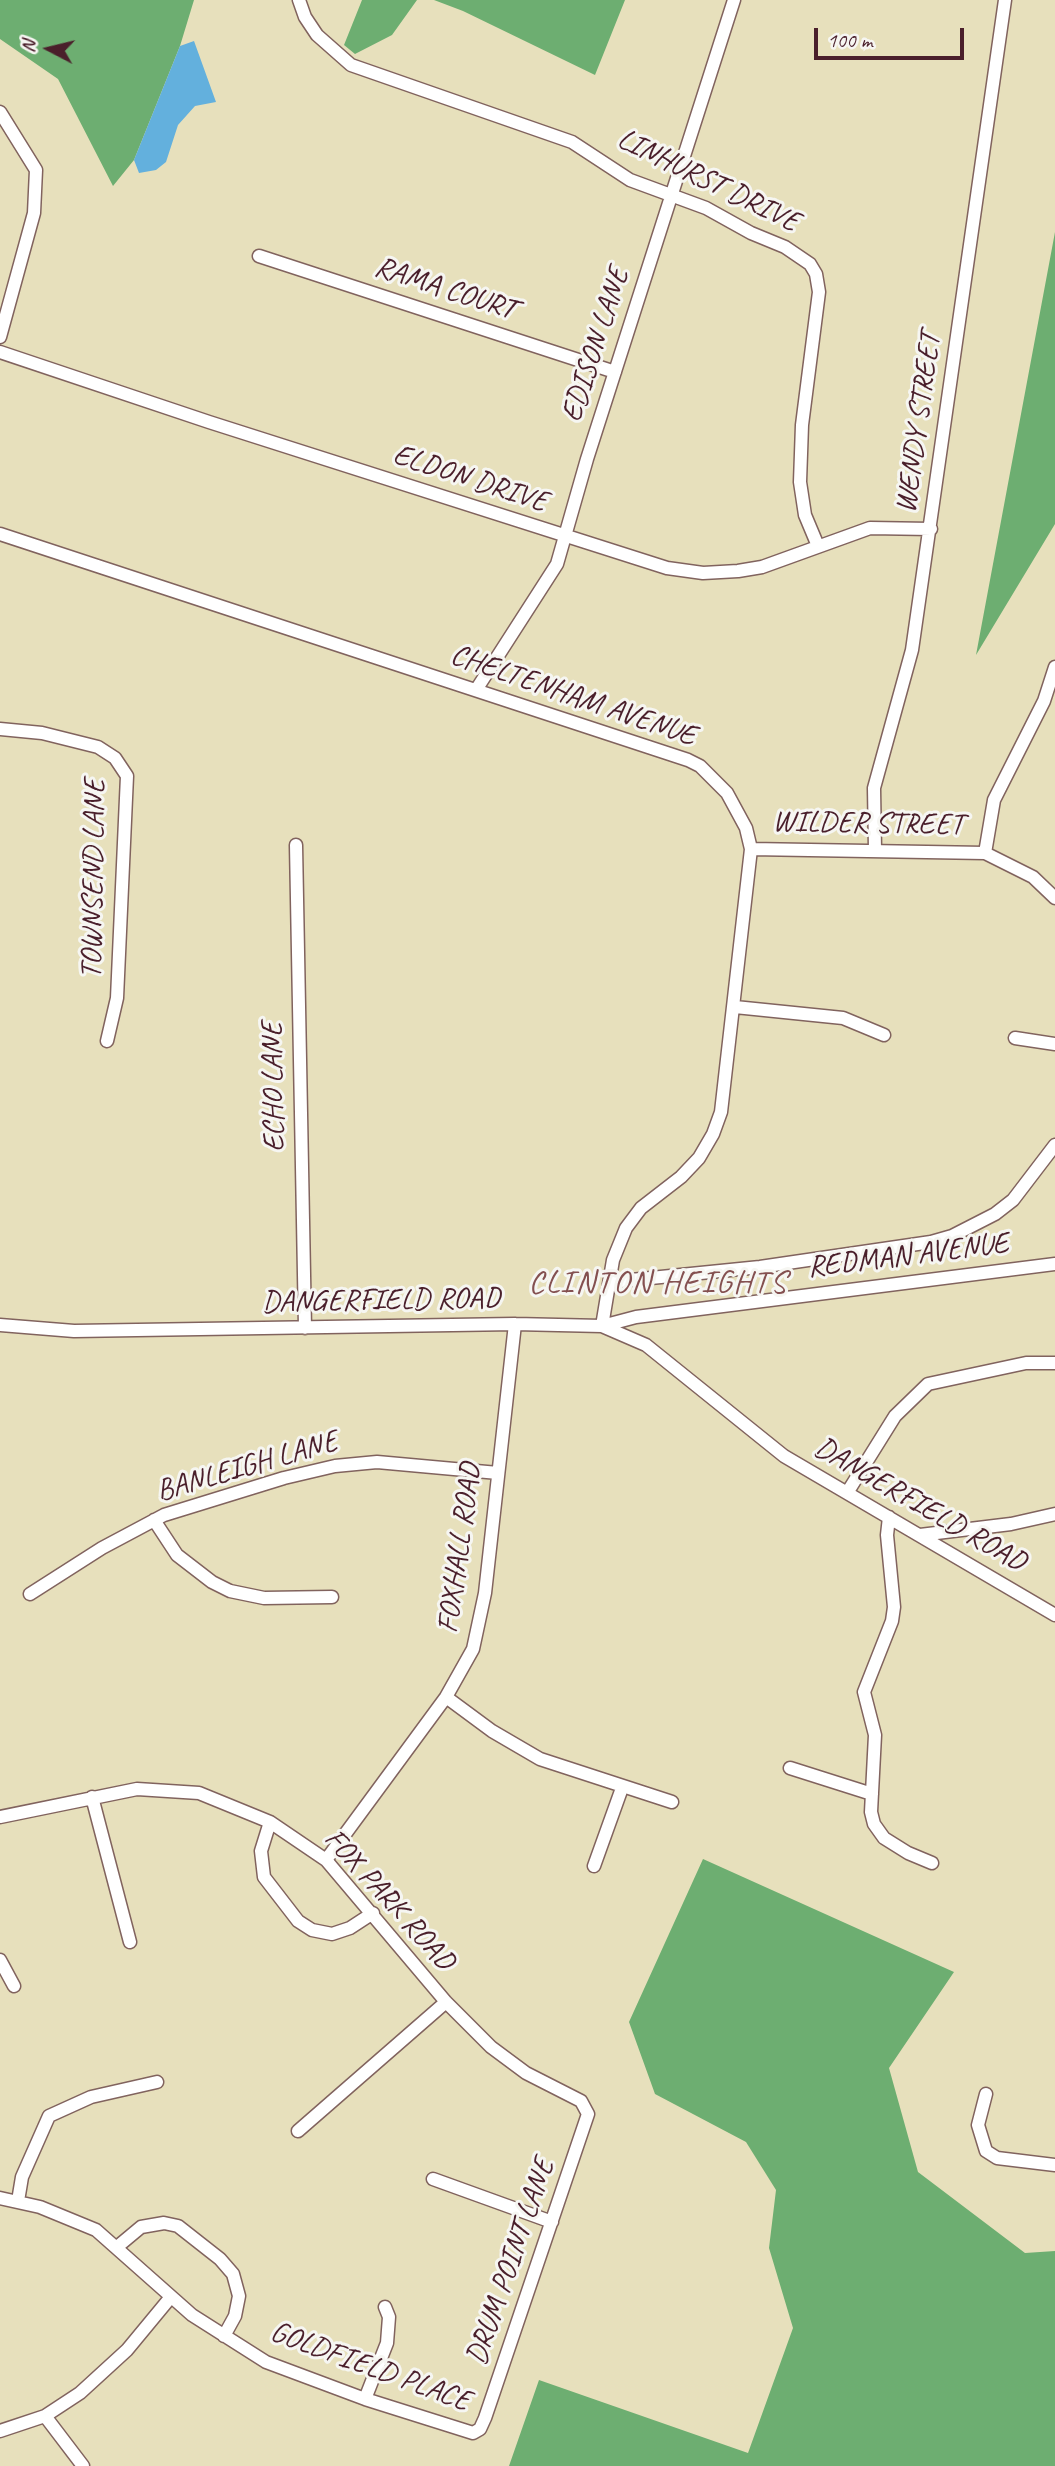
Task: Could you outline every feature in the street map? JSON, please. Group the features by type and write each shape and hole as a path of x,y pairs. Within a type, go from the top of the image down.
{"street":[{"name":"LINHURST DRIVE","path":"299,0 304,18 317,35 351,65 572,142 629,180 706,208 803,258 816,274 818,309 799,457 805,515 818,546"},
{"name":"EDISON LANE","path":"476,690 547,582 565,537 734,0"},
{"name":"WENDY STREET","path":"875,850 874,788 912,650 1005,0"},
{"path":"0,112 36,170 34,213 0,337"},
{"name":"RAMA COURT","path":"259,256 615,372"},
{"name":"ELDON DRIVE","path":"0,352 667,568 703,573 762,567 870,528 931,529"},
{"name":"CHELTENHAM AVENUE","path":"0,534 700,766 715,779 738,810 751,849 725,1098 713,1134 699,1157 681,1177 632,1218 617,1247 601,1326"},
{"path":"1055,667 1044,701 1014,754 995,800 985,853 1033,877 1055,898"},
{"name":"TOWNSEND LANE","path":"0,729 42,733 98,747 115,758 127,776 117,998 107,1041"},
{"name":"ECHO LANE","path":"296,845 305,1328"},
{"name":"WILDER STREET","path":"751,849 985,853"},
{"path":"735,1007 843,1018 884,1035"},
{"path":"1015,1038 1055,1044"},
{"path":"611,1282 760,1267 931,1242 952,1236 995,1214 1013,1200 1055,1145"},
{"name":"REDMAN AVENUE","path":"601,1326 636,1317 1055,1264"},
{"name":"DANGERFIELD ROAD","path":"0,1325 74,1331 515,1324 601,1326 646,1345 767,1445 1055,1615"},
{"name":"FOXHALL ROAD","path":"326,1860 446,1697 462,1671 478,1633 515,1324"},
{"path":"847,1493 895,1416 928,1384 1026,1363 1055,1363"},
{"name":"BANLEIGH LANE","path":"30,1594 102,1548 178,1509 335,1466 387,1462 498,1472"},
{"path":"920,1535 1011,1524 1055,1514"},
{"path":"889,1517 887,1535 894,1607 892,1621 864,1692 875,1735 872,1820 878,1831 895,1846 932,1863"},
{"path":"154,1520 177,1555 212,1582 230,1591 264,1598 332,1597"},
{"path":"446,1697 492,1731 540,1759 622,1788 672,1802"},
{"path":"790,1768 872,1794"},
{"path":"594,1866 622,1788"},
{"name":"FOX PARK ROAD","path":"0,1817 138,1789 199,1793 270,1822 326,1860 446,2001 508,2061 581,2101 587,2108"},
{"path":"92,1797 130,1942"},
{"path":"270,1822 261,1851 264,1877 298,1921 312,1930 332,1934 350,1928 373,1913"},
{"path":"0,1960 15,1986"},
{"path":"298,2131 446,2001"},
{"path":"18,2201 22,2177 49,2116 91,2097 157,2082"},
{"path":"986,2094 978,2125 986,2151 997,2158 1055,2165"},
{"name":"DRUM POINT LANE","path":"477,2431 485,2418 586,2125 587,2108"},
{"path":"433,2179 552,2222"},
{"name":"GOLDFIELD PLACE","path":"0,2198 18,2201 86,2225 117,2247 170,2298 224,2336 289,2373 459,2430 477,2431"},
{"path":"117,2247 141,2227 164,2222 178,2226 220,2259 233,2274 239,2296 234,2320 224,2336"},
{"path":"0,2431 45,2416 80,2393 113,2364 170,2298"},
{"path":"365,2399 387,2343 389,2317 385,2307"},
{"path":"45,2416 83,2466"}],"green space":[{"path":"0,0 194,0 180,46 134,160 113,186 58,79 0,39"},
{"path":"362,0 417,0 392,35 355,54 344,45"},
{"path":"434,0 625,0 595,75 463,11"},
{"path":"1055,232 1055,524 976,655"},
{"path":"703,1859 954,1972 889,2068 918,2172 1025,2253 1055,2251 1055,2466 509,2466 539,2380 748,2453 793,2328 769,2248 776,2190 746,2142 655,2094 629,2022"}],"water":[{"path":"194,41 216,102 195,106 178,125 166,162 156,170 139,173 134,160 180,46"}],"district":[{"name":"CLINTON HEIGHTS","path":"658,1284"}]}
